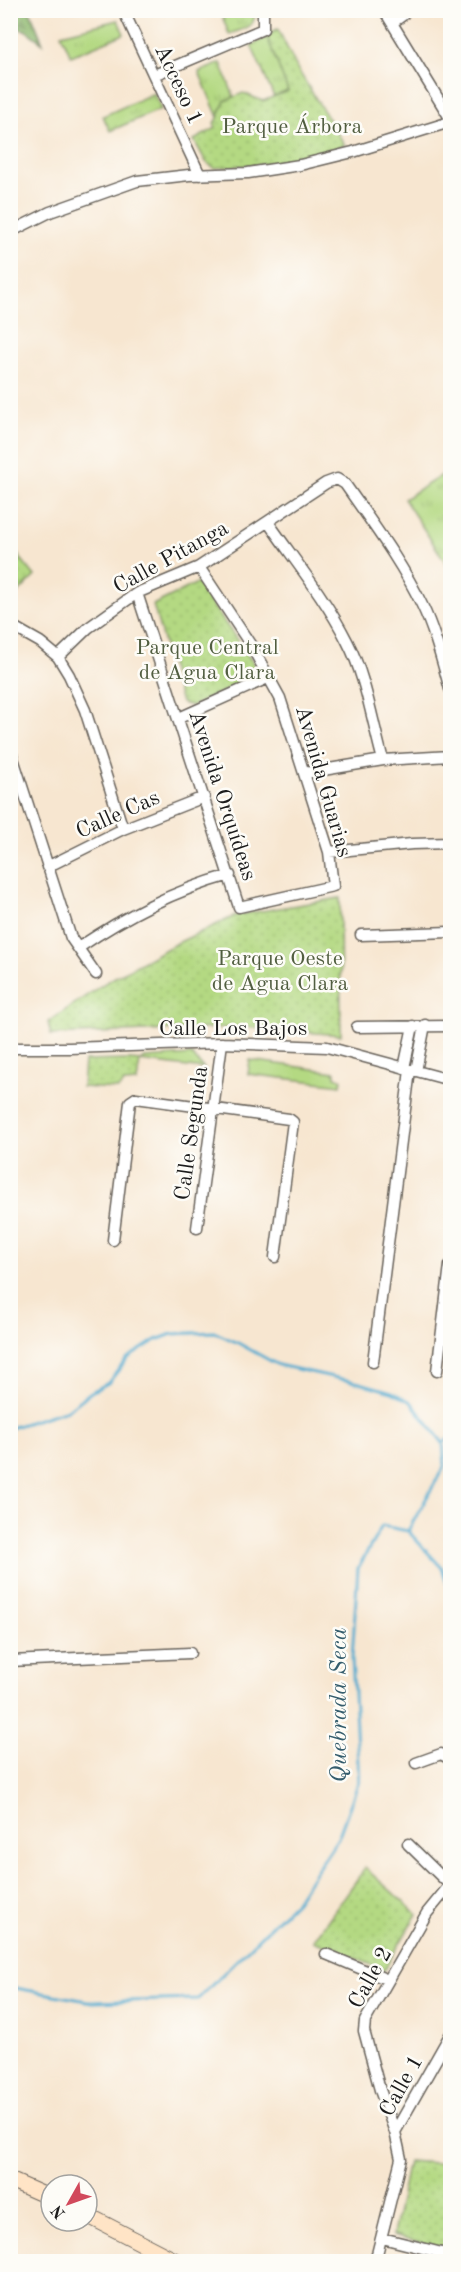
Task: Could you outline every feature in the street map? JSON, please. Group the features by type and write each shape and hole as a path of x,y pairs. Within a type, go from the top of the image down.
{"main road":[{"path":"10,2180 39,2193"},
{"path":"99,2221 178,2262"}],"street":[{"name":"Acceso 1","path":"126,10 126,16 200,175"},
{"path":"154,75 263,29 263,10"},
{"path":"10,232 50,212 129,183 151,178 248,173 300,165 353,152 450,120 384,10"},
{"path":"392,23 403,15 405,10"},
{"name":"Calle Pitanga","path":"57,657 88,628 137,593 199,567 326,483 337,479 351,492 422,605 434,634 450,689"},
{"path":"268,522 331,612 348,643 361,676 382,760"},
{"name":"Avenida Guarias","path":"199,567 270,677 280,698 329,852 333,886 238,907"},
{"name":"Avenida Orquídeas","path":"137,593 230,876 238,907"},
{"path":"10,625 40,642 57,657 69,675 85,710 123,829"},
{"path":"178,718 270,677"},
{"path":"10,749 71,938 96,974"},
{"path":"305,773 382,760 450,756"},
{"name":"Calle Cas","path":"47,867 123,829 204,797"},
{"path":"329,852 412,844 450,843"},
{"path":"78,948 160,899 199,884 230,876"},
{"path":"361,935 450,932"},
{"path":"373,1362 410,1070 419,1025"},
{"path":"357,1027 450,1026"},
{"name":"Calle Los Bajos","path":"10,1048 222,1043 327,1047 450,1080"},
{"name":"Calle Segunda","path":"197,1228 222,1043"},
{"path":"113,1240 130,1102 133,1099 212,1107 289,1119 293,1122 275,1257"},
{"path":"437,1371 450,1265"},
{"path":"10,1661 190,1653"},
{"path":"416,1762 441,1754 450,1758"},
{"path":"408,1844 450,1885"},
{"name":"Calle 2","path":"395,2132 380,2090 364,2031 365,2021 427,1913 450,1885"},
{"path":"326,1954 388,1980"},
{"name":"Calle 1","path":"375,2262 401,2159 395,2132 450,2035"},
{"path":"382,2238 450,2255"}],"green space":[{"path":"10,11 30,11 43,43 25,30 11,27"},
{"path":"220,11 255,11 255,17 248,27 229,34"},
{"path":"118,20 124,34 71,56 61,34"},
{"name":"Parque Árbora","path":"278,29 298,70 345,145 306,157 264,164 214,168 206,162 194,140 216,128 214,123 225,101 243,93 263,101 288,91 266,34"},
{"path":"268,37 288,91 274,97 251,45"},
{"path":"221,63 234,97 225,101 218,117 199,72"},
{"path":"154,93 161,109 110,131 103,116"},
{"path":"450,470 450,569 404,499"},
{"path":"13,549 35,576 11,600 11,551"},
{"name":"Parque Central de Agua Clara","path":"197,583 254,664 253,673 243,682 192,706 181,703 153,605"},
{"name":"Parque Oeste de Agua Clara","path":"340,898 341,1035 243,1027 51,1035 48,1022 108,981 175,944 237,915"},
{"path":"192,1055 204,1069 140,1061 145,1058"},
{"path":"250,1060 335,1072 335,1077 342,1079 341,1085 248,1074"},
{"path":"84,1061 140,1061 137,1082 125,1083 118,1089 82,1087"},
{"path":"365,1868 417,1914 384,1970 313,1941"},
{"path":"408,2161 450,2164 450,2250 393,2235"}],"waterway":[{"path":"10,1428 68,1410 91,1392 108,1383 128,1358 154,1341 172,1334 214,1332 278,1365 360,1383 392,1392 411,1402 443,1443 445,1465 408,1531"},
{"path":"443,1443 450,1438"},
{"name":"Quebrada Seca","path":"10,1987 93,2002 198,1999 296,1901 338,1838 359,1781 352,1658 358,1568 382,1526 408,1531 442,1568 450,1592"}]}
